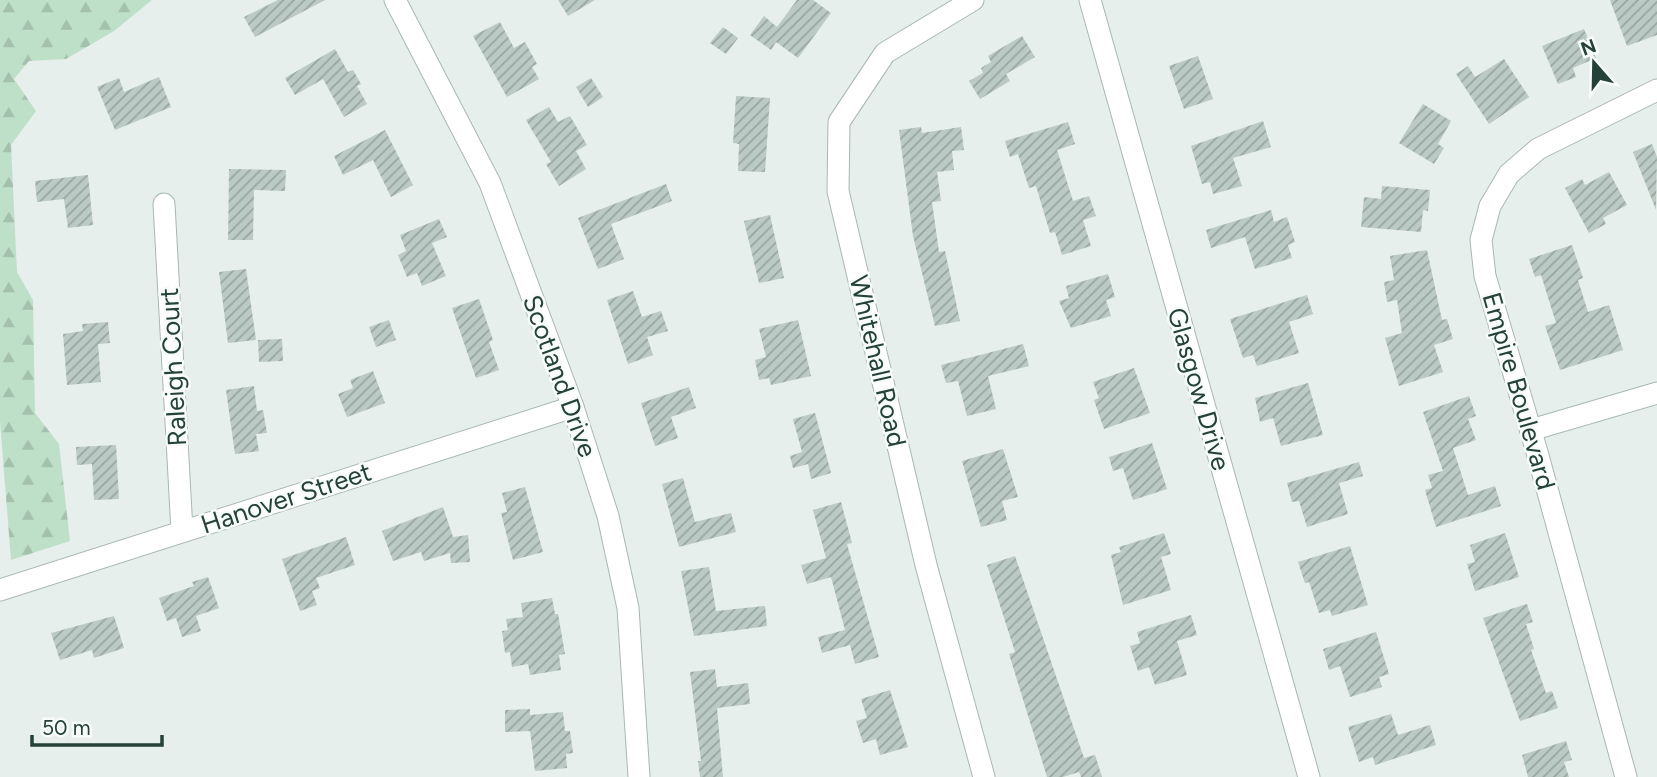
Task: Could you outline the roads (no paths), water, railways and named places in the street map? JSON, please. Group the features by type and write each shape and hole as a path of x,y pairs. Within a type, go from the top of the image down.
{"street":[{"name":"Scotland Drive","path":"395,0 489,183 573,407 608,516 628,608 639,777"},
{"name":"Whitehall Road","path":"973,0 885,53 839,122 838,191 926,565 984,777"},
{"name":"Glasgow Drive","path":"1090,0 1309,777"},
{"name":"Empire Boulevard","path":"1626,777 1531,430 1485,276 1481,240 1490,206 1509,174 1538,149 1657,90"},
{"name":"Raleigh Court","path":"164,204 181,531"},
{"path":"1531,430 1657,393"},
{"name":"Hanover Street","path":"0,590 573,407"}]}
